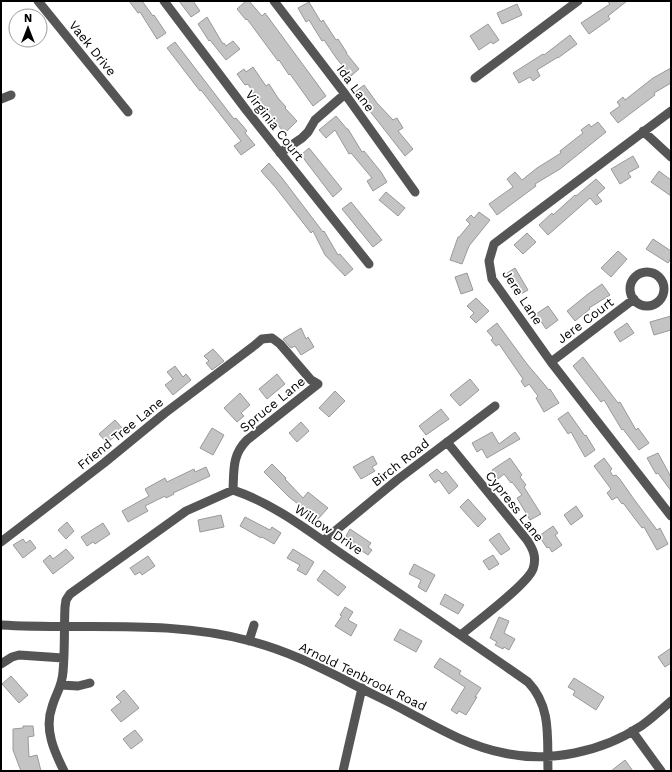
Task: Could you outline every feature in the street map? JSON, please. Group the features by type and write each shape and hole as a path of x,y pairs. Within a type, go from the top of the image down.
{"street":[{"name":"Vaek Drive","path":"38,1 128,112"},
{"name":"Virginia Court","path":"164,1 280,153 369,264"},
{"name":"Ida Lane","path":"274,1 345,94 415,192"},
{"path":"475,78 574,2"},
{"path":"280,153 302,138 308,132 315,120 345,94"},
{"path":"1,99 11,95"},
{"name":"Jere Lane","path":"671,111 494,244 489,261 492,279 551,362 671,516"},
{"path":"643,131 671,158"},
{"name":"Jere Court","path":"551,362 634,299"},
{"name":"Friend Tree Lane","path":"1,542 255,344 267,338 276,340 311,380 318,384"},
{"name":"Spruce Lane","path":"233,490 235,458 238,449 247,440 318,384"},
{"name":"Birch Road","path":"323,541 397,480 495,406"},
{"name":"Cypress Lane","path":"447,442 527,540 534,550 535,557 533,569 526,580 460,635"},
{"path":"64,771 54,751 49,733 48,720 61,685 66,600 79,586 186,511 233,490"},
{"name":"Willow Drive","path":"233,490 259,500 283,514 528,682 534,689 545,710 548,771"},
{"name":"Arnold Tenbrook Road","path":"1,625 178,629 249,640 299,657 465,742 505,754 548,756 584,751 616,739 632,731 649,720 671,701"},
{"path":"249,640 254,625"},
{"path":"1,664 18,655 63,658"},
{"path":"61,685 78,686 90,683"},
{"path":"343,771 362,688"},
{"path":"632,731 661,771"}],"building":[{"path":"129,1 142,1 166,33 157,39 140,12 138,13"},
{"path":"179,1 193,1 200,11 191,17"},
{"path":"246,1 249,1 262,16 265,13 326,96 313,106 247,19 246,20 237,9"},
{"path":"607,1 627,1 608,16 610,19 589,34 581,23 610,4"},
{"path":"309,2 321,22 323,20 336,40 338,39 346,53 359,69 351,76 324,40 322,41 309,20 306,22 298,8"},
{"path":"517,4 522,15 502,24 497,13"},
{"path":"207,17 223,44 224,43 226,46 233,41 240,49 226,60 210,40 209,41 198,24"},
{"path":"488,24 499,40 493,44 491,42 479,50 470,36"},
{"path":"570,35 577,44 558,58 537,70 540,76 533,81 530,77 519,83 513,73 543,54 544,55"},
{"path":"175,42 234,119 236,118 247,131 245,133 255,145 241,155 234,146 241,141 167,48"},
{"path":"253,67 266,86 269,84 286,107 285,108 297,121 285,133 264,110 248,84 245,85 237,74 244,69 246,72"},
{"path":"671,68 671,83 654,93 655,95 618,123 610,113 620,106 617,102 623,97 625,100 653,78"},
{"path":"364,85 377,103 393,120 397,118 403,128 398,131 413,149 405,156 355,92"},
{"path":"336,116 348,129 362,152 364,151 387,182 373,191 367,181 372,178 351,153 349,154 335,130 326,138 319,130"},
{"path":"598,122 606,132 560,169 535,184 536,186 497,215 489,204 513,187 507,179 515,172 522,180 537,168 561,153 560,151 583,133 581,130 589,124 591,127"},
{"path":"309,148 342,189 333,197 301,155"},
{"path":"633,156 639,167 628,173 631,177 620,184 611,169"},
{"path":"269,163 323,232 324,231 338,255 340,254 353,269 345,276 325,255 313,231 311,233 261,171"},
{"path":"659,171 671,180 671,196 651,182"},
{"path":"596,179 605,188 597,195 602,201 596,205 590,198 548,235 539,225"},
{"path":"386,192 405,208 398,216 379,200"},
{"path":"351,202 382,240 373,247 342,209"},
{"path":"479,212 490,220 469,246 462,264 450,260 458,237 470,224 466,220 471,215 474,218"},
{"path":"527,233 536,242 523,254 514,245"},
{"path":"653,239 671,251 671,258 668,263 646,249"},
{"path":"618,251 627,259 611,277 601,268"},
{"path":"515,268 528,290 517,296 504,275"},
{"path":"467,273 473,290 461,294 455,277"},
{"path":"602,284 610,295 589,308 590,309 575,321 567,311"},
{"path":"476,298 489,311 476,323 470,317 474,313 467,306"},
{"path":"548,306 558,320 546,329 536,314"},
{"path":"671,316 671,330 654,335 650,322"},
{"path":"497,323 527,364 549,390 550,389 559,403 544,412 536,398 538,396 529,384 525,387 521,381 523,379 499,344 496,346 491,340 493,338 487,331"},
{"path":"627,323 634,333 620,342 614,332"},
{"path":"301,328 306,339 308,337 314,347 301,355 295,346 291,348 283,339"},
{"path":"213,349 224,361 212,370 206,363 209,361 204,356"},
{"path":"583,357 618,403 620,402 636,430 638,428 649,443 639,450 623,429 622,430 604,400 601,402 573,366"},
{"path":"175,366 183,377 186,374 191,380 173,395 165,385 173,379 167,372"},
{"path":"277,374 285,384 267,399 259,389"},
{"path":"470,379 479,390 460,406 450,395"},
{"path":"335,391 345,401 329,417 319,408"},
{"path":"240,393 250,405 241,413 244,416 237,422 224,408"},
{"path":"441,409 449,419 426,435 419,426"},
{"path":"568,412 585,436 586,435 595,450 585,457 571,432 568,434 558,419"},
{"path":"115,420 123,429 107,443 99,434"},
{"path":"301,422 309,431 297,442 289,433"},
{"path":"212,428 224,435 213,455 200,448"},
{"path":"492,432 499,444 515,432 520,439 487,458 482,449 477,452 472,443"},
{"path":"658,453 671,477 671,491 658,473 656,474 647,458"},
{"path":"373,456 377,464 372,467 375,471 361,479 353,467"},
{"path":"510,458 522,475 520,477 526,485 524,487 541,514 530,520 517,498 522,495 504,474 498,479 492,470"},
{"path":"604,458 612,469 610,471 613,476 616,475 619,478 657,530 660,528 668,544 657,550 644,527 642,528 623,503 622,504 617,497 612,500 607,493 611,489 594,466"},
{"path":"272,464 303,498 308,492 328,508 318,519 289,497 264,472"},
{"path":"206,467 210,476 173,493 174,494 166,498 165,496 145,506 148,511 128,522 122,511 149,496 145,489 165,478 167,482 194,469 195,472"},
{"path":"437,469 442,474 446,471 458,486 449,494 439,480 435,483 429,475"},
{"path":"468,499 486,519 478,527 460,507"},
{"path":"576,506 583,516 571,525 564,515"},
{"path":"221,515 224,527 200,532 198,520"},
{"path":"245,517 270,530 272,527 281,533 274,544 240,526"},
{"path":"67,522 74,531 66,539 58,530"},
{"path":"103,523 110,534 95,544 93,542 87,546 81,537"},
{"path":"553,526 558,533 555,535 562,545 552,552 549,547 547,548 539,536"},
{"path":"350,529 371,543 368,547 372,550 368,555 352,544 354,542 346,536"},
{"path":"499,533 510,549 501,555 489,540"},
{"path":"23,539 26,543 30,540 36,548 23,558 13,545"},
{"path":"66,549 74,558 53,574 43,561 50,555 53,559"},
{"path":"293,549 314,562 306,575 297,570 300,565 287,558"},
{"path":"493,555 499,564 489,570 483,561"},
{"path":"148,556 155,566 142,575 140,572 135,575 130,568"},
{"path":"414,564 435,575 426,592 418,587 421,580 409,574"},
{"path":"324,570 346,587 338,596 317,580"},
{"path":"445,594 464,605 458,614 440,604"},
{"path":"345,607 353,612 348,620 357,625 351,636 335,626 342,616 340,615"},
{"path":"499,617 509,621 504,633 515,639 509,650 495,645 497,642 490,638"},
{"path":"400,629 422,641 416,652 394,640"},
{"path":"671,648 671,663 665,667 658,657"},
{"path":"440,658 461,671 459,674 481,688 466,715 459,711 457,714 451,710 465,687 434,667"},
{"path":"11,676 28,695 19,703 2,684"},
{"path":"574,678 604,697 596,710 573,695 575,691 568,687"},
{"path":"124,690 139,708 121,722 111,710 121,702 116,697"},
{"path":"23,726 33,726 34,736 28,737 29,757 37,755 41,771 21,771 13,750 13,729 23,728"},
{"path":"135,730 143,740 131,749 123,739"},
{"path":"625,760 633,771 611,771"}]}
